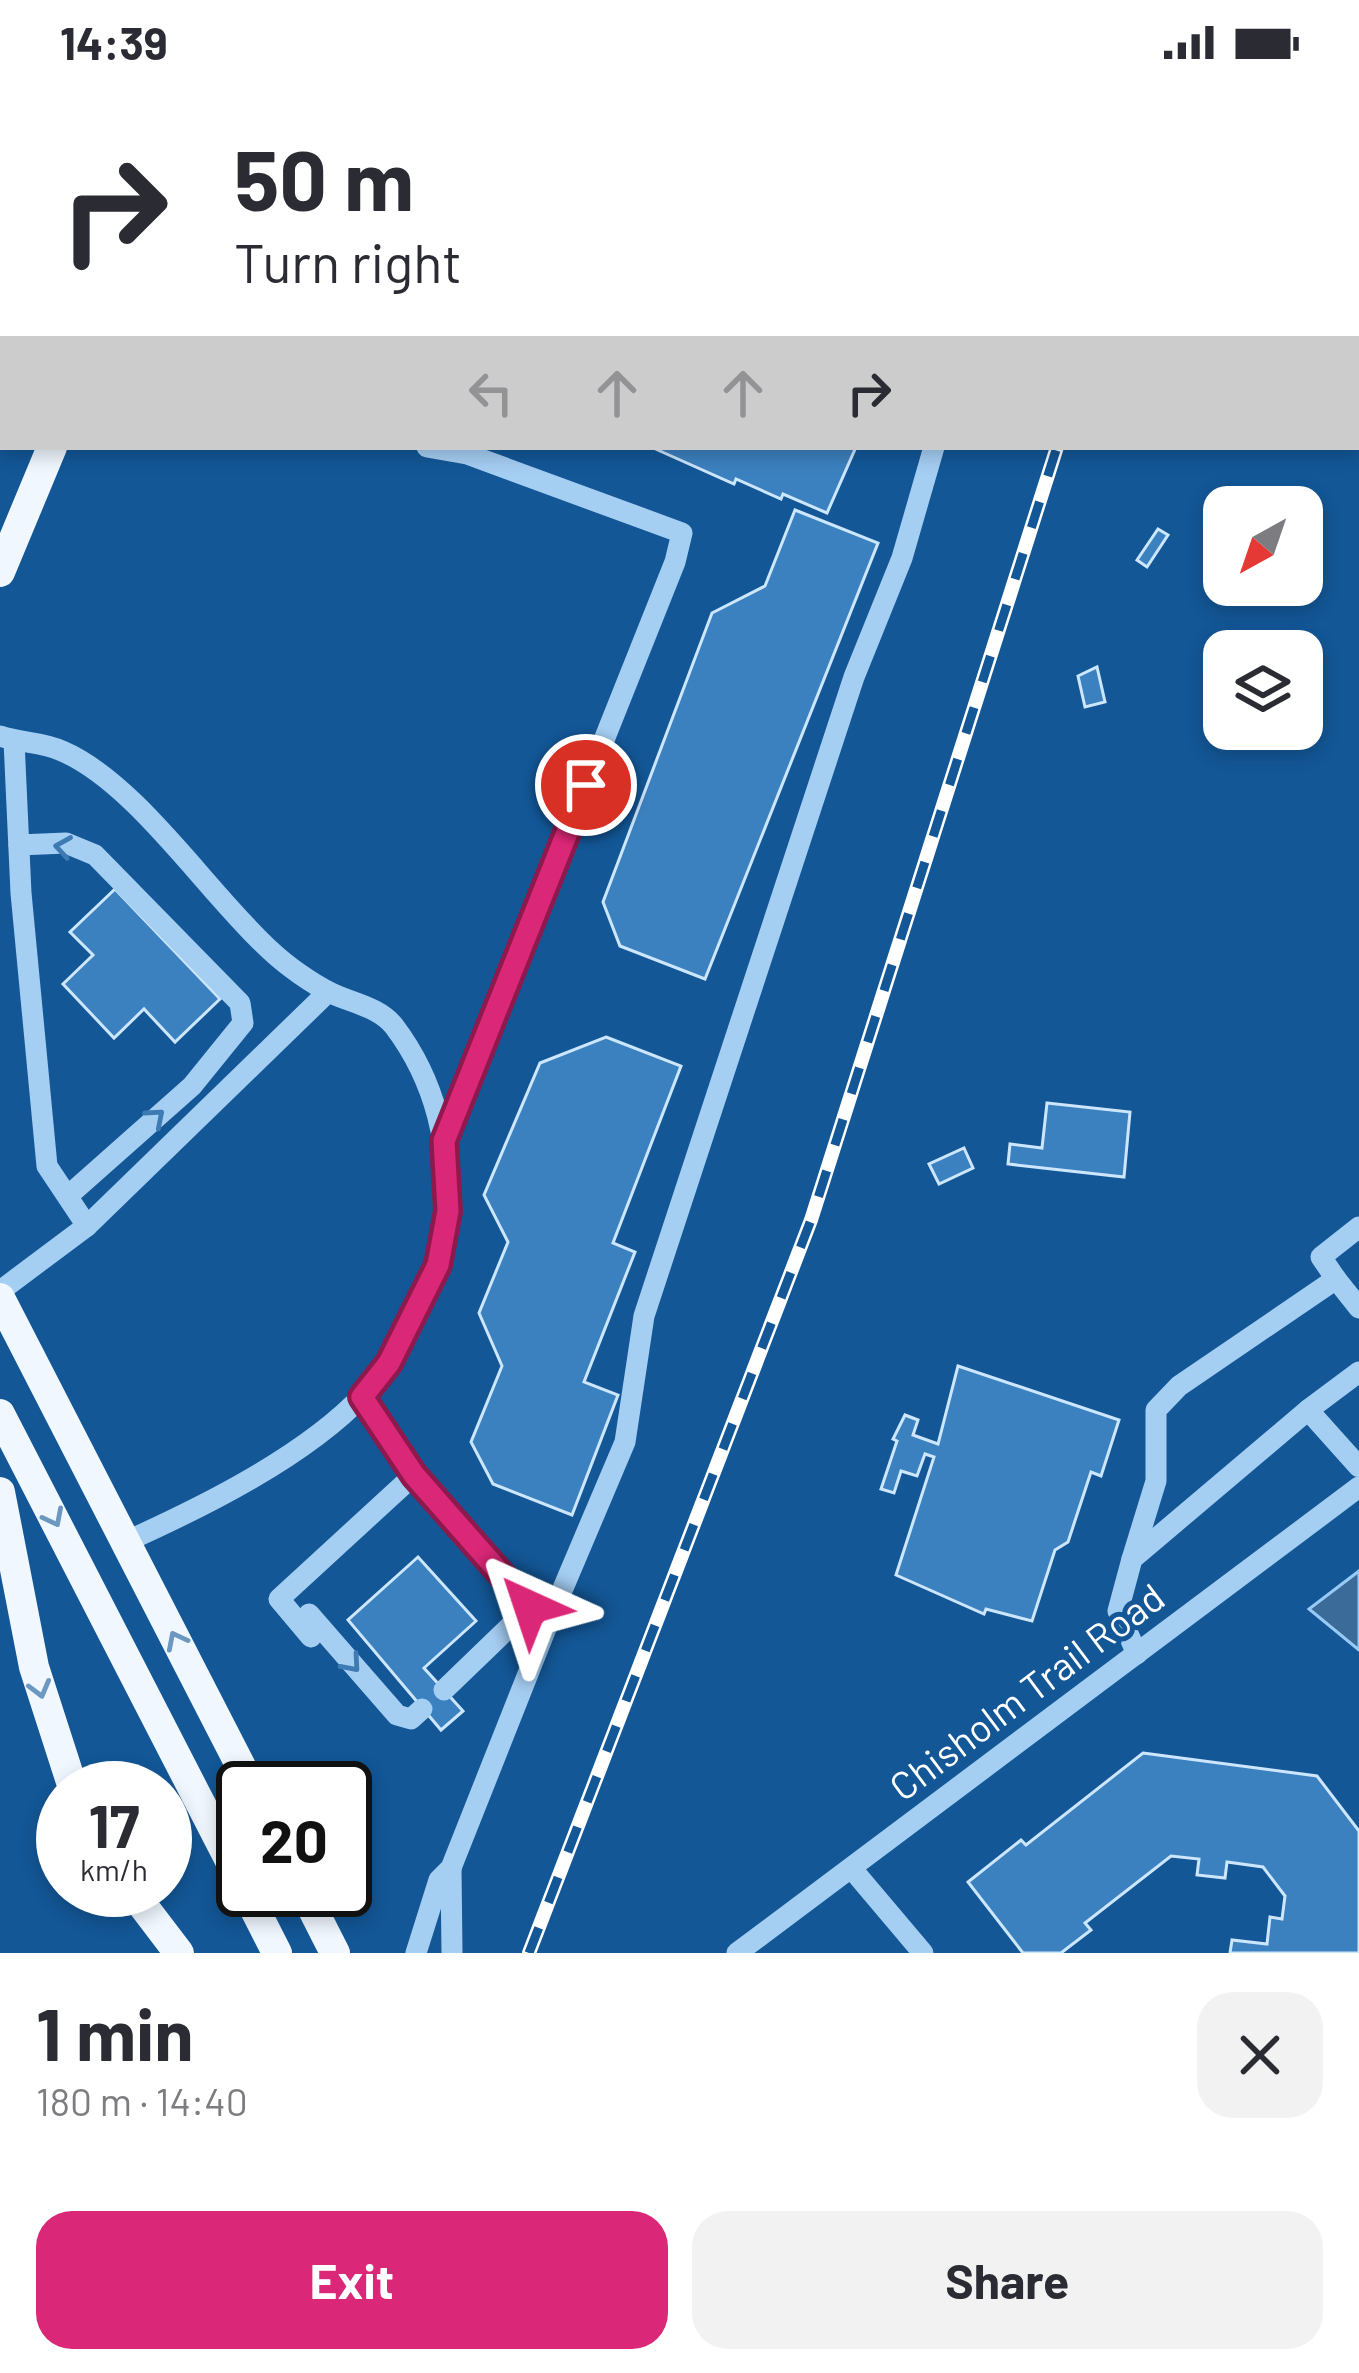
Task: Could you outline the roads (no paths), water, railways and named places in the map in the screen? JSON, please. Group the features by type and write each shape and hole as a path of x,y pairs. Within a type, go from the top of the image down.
{"main road":[{"path":"0,572 51,450"},
{"path":"0,1294 238,1761"},
{"path":"2,1432 216,1833"},
{"path":"0,1496 34,1667 64,1761"},
{"path":"151,1917 176,1951"},
{"path":"259,1917 277,1953"},
{"path":"317,1917 335,1953"}],"street":[{"path":"444,450 467,454 682,533 675,562 444,1141"},
{"path":"452,1953 451,1868 625,1442 650,1296 854,677 902,558 933,450"},
{"path":"87,1226 47,1166 7,739 62,751 130,800 274,954 328,992 391,1021 432,1094 444,1141 448,1211 438,1265 389,1363 362,1397 256,1474 125,1541"},
{"path":"19,845 66,843 94,855 240,1003 243,1023 192,1086 69,1196"},
{"path":"0,1294 87,1226 328,992"},
{"path":"1359,1226 1321,1257 1359,1308"},
{"path":"1137,1654 1118,1611 1156,1481 1156,1410 1179,1386 1336,1279"},
{"path":"1132,1559 1359,1372"},
{"path":"362,1397 414,1475 547,1626"},
{"path":"1308,1410 1359,1467"},
{"path":"311,1637 279,1599 414,1475"},
{"name":"Chisholm Trail Road","path":"737,1953 1359,1486"},
{"path":"289,1591 397,1715 411,1719 422,1709"},
{"path":"444,1690 530,1607"},
{"path":"416,1953 439,1880 451,1868"},
{"path":"852,1869 923,1953"}],"water":[{"path":"1359,1571 1359,1650 1309,1609"}],"railway":[{"path":"529,1953 811,1220 1056,450"}]}
